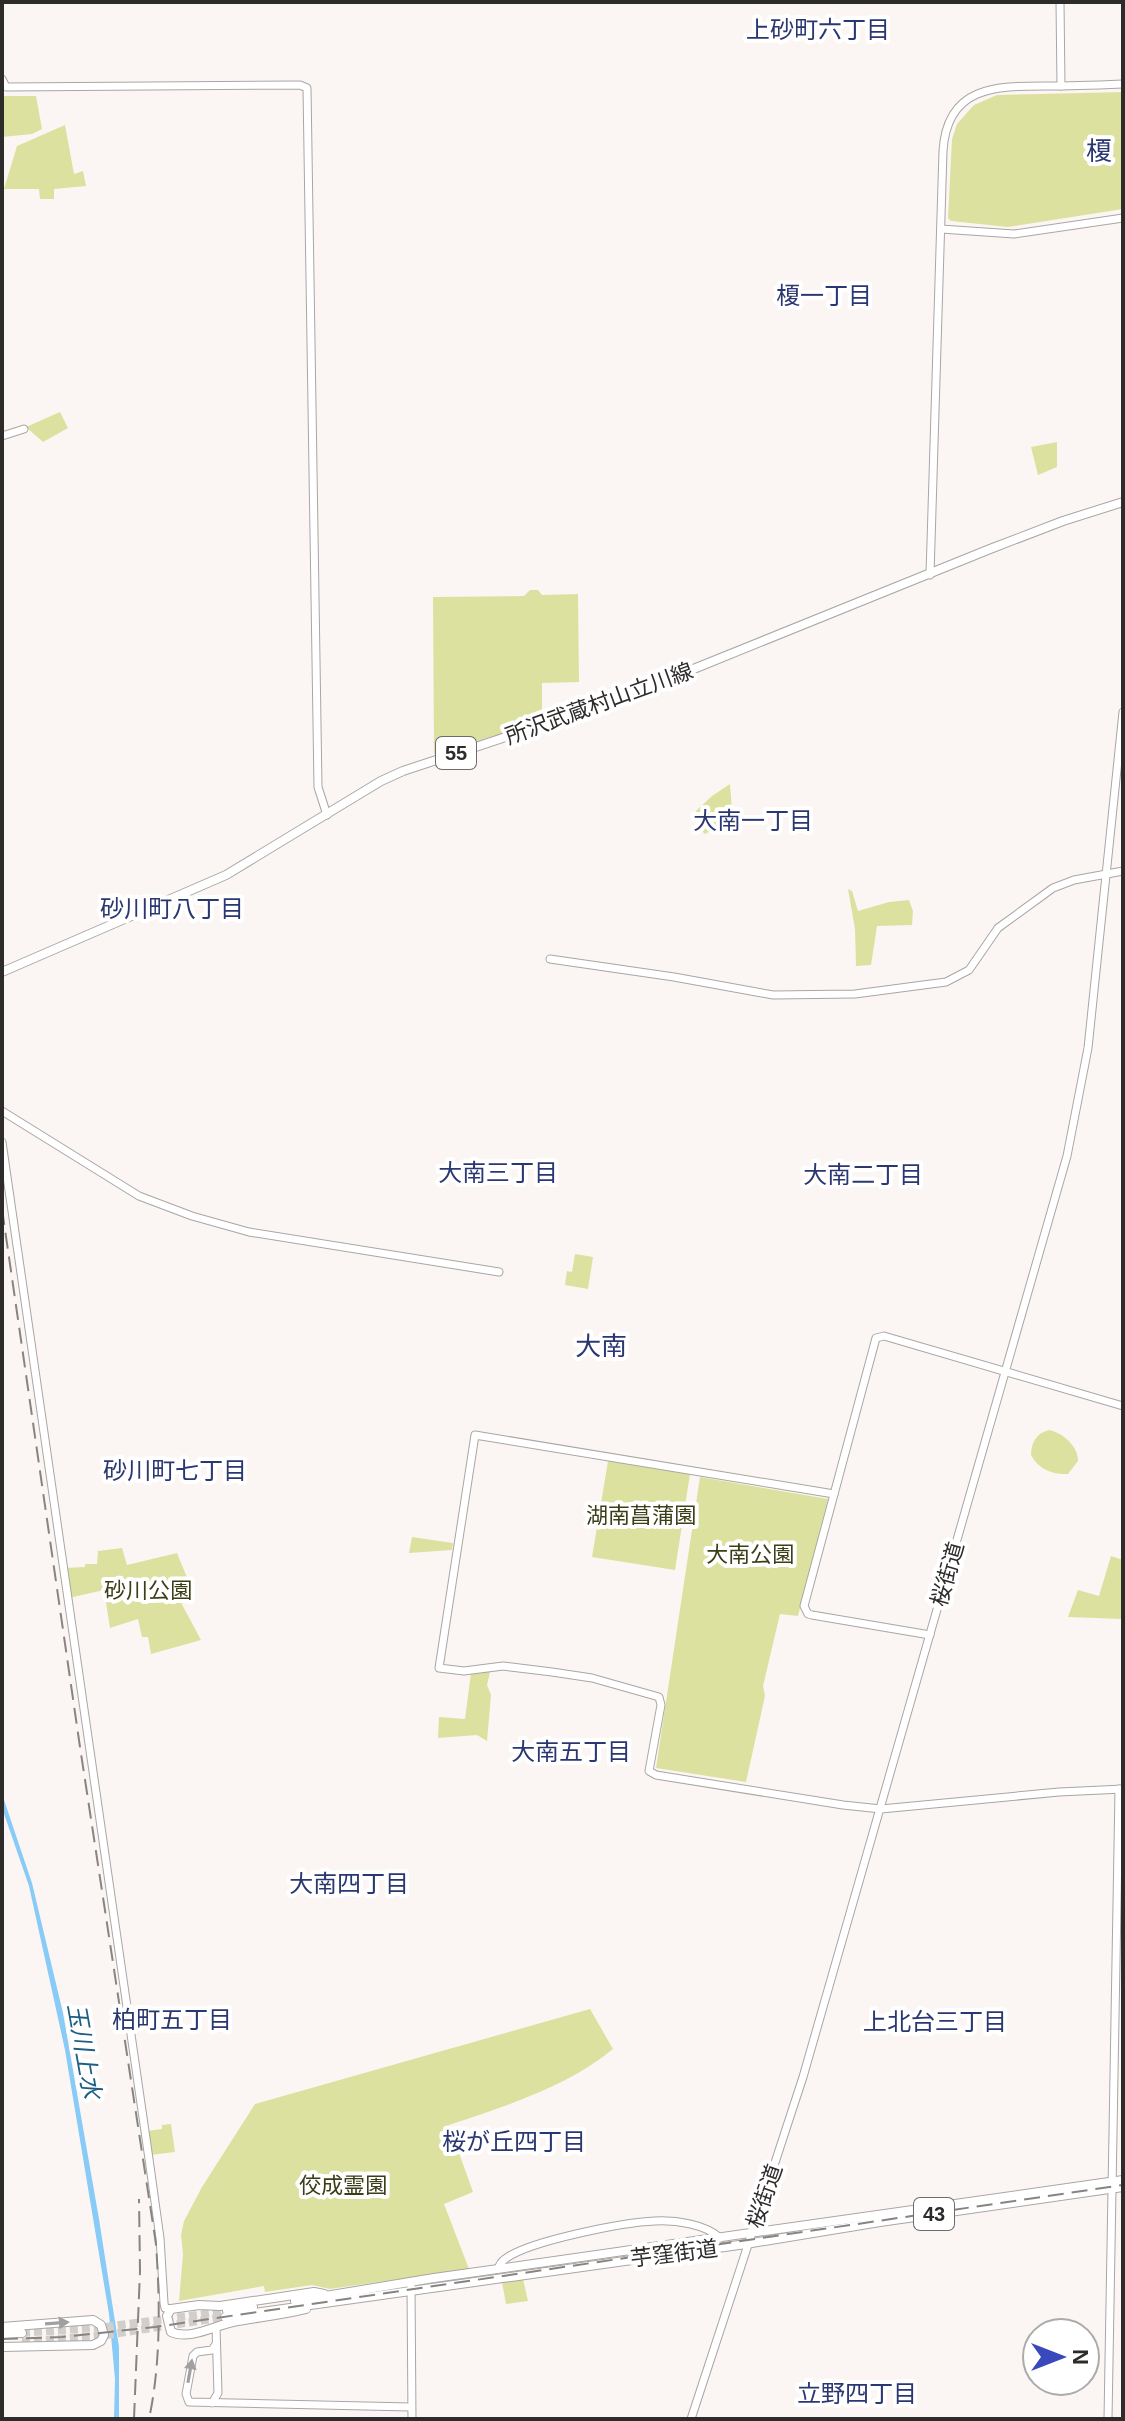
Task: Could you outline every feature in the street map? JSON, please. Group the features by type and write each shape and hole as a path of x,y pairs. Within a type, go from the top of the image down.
{"main road":[{"name":"所沢武蔵村山立川線","path":"2,972 226,875 381,781 403,771 536,727 691,670 1063,521 1123,502"},
{"name":"芋窪街道","path":"1123,2180 1112,2185 746,2244 411,2286 330,2296 226,2314 341,2300 411,2286 498,2269 752,2233 1112,2185 1123,2187"},
{"path":"330,2296 314,2292 220,2306 171,2309 167,2316 168,2327 175,2334 203,2332 234,2321 291,2313 341,2300"},
{"path":"2,2327 93,2320 101,2325 104,2335 101,2341 93,2345 2,2345"},
{"path":"2,2334 22,2337 2,2345"}],"street":[{"path":"1060,2 1061,86"},
{"path":"2,79 4,86 8,87 300,85 307,88 318,787 327,815"},
{"path":"930,575 944,137 956,109 966,99 986,89 1123,84"},
{"path":"941,229 1008,234 1123,218"},
{"path":"2,436 24,429"},
{"name":"桜街道","path":"691,2419 803,2077 1067,1156 1088,1048 1123,712"},
{"path":"550,959 773,995 841,995 946,982 969,970 998,928 1053,888 1074,880 1123,871"},
{"path":"2,1111 139,1196 192,1216 249,1232 499,1272"},
{"path":"2,1142 149,2159 164,2303 165,2308 171,2309"},
{"path":"930,1635 812,1615 805,1611 804,1606 876,1338 884,1336 1123,1406"},
{"path":"834,1494 475,1435 439,1668 464,1671 503,1666 544,1671 592,1678 659,1697 661,1705 649,1771 652,1774 881,1809 1121,1789 1108,2419"},
{"path":"1114,2113 1123,2112"},
{"path":"498,2269 503,2260 553,2240 654,2221 711,2230 720,2238"},
{"path":"411,2286 412,2419"},
{"path":"216,2327 216,2344 212,2354 217,2394 224,2403"},
{"path":"212,2354 197,2352 193,2356 189,2402 410,2407"},
{"path":"212,2403 217,2394"}],"green space":[{"path":"1123,92 1123,209 1008,227 951,221 948,218 952,139 957,124 974,105 997,95"},
{"path":"2,96 36,96 42,129 32,134 2,137"},
{"path":"65,125 74,174 83,171 86,186 54,189 54,199 40,199 39,189 4,189 17,146"},
{"path":"60,412 68,428 43,442 26,427"},
{"path":"1057,442 1057,467 1038,475 1031,447"},
{"path":"530,590 538,590 542,595 578,594 579,682 542,683 542,715 529,715 519,728 434,754 433,597 524,596"},
{"path":"730,784 733,823 704,834 696,811"},
{"path":"848,889 852,891 858,911 909,900 913,911 912,925 877,926 871,965 856,966 855,929"},
{"path":"575,1254 593,1257 588,1289 565,1285 567,1271 572,1272"},
{"path":"1049,1430 1073,1445 1078,1461 1068,1474 1046,1470 1031,1455 1036,1439"},
{"name":"湖南菖蒲園","path":"608,1461 690,1474 675,1570 592,1557"},
{"name":"大南公園","path":"700,1477 828,1499 798,1616 780,1614 746,1782 656,1768"},
{"path":"412,1537 453,1543 452,1550 409,1553"},
{"name":"砂川公園","path":"122,1548 127,1565 177,1553 192,1590 178,1597 201,1640 151,1654 148,1637 142,1637 138,1619 110,1628 104,1590 69,1598 64,1568 97,1564 98,1551"},
{"path":"1111,1556 1123,1560 1123,1619 1068,1617 1078,1590 1099,1596"},
{"path":"491,1668 487,1685 491,1695 487,1741 477,1735 438,1738 439,1717 465,1719 471,1673"},
{"name":"佼成霊園","path":"590,2009 613,2049 556,2085 449,2125 473,2192 444,2204 469,2269 330,2289 312,2285 265,2292 264,2286 179,2301 184,2221 255,2104"},
{"path":"171,2124 175,2152 150,2155 147,2131"},
{"path":"523,2279 528,2301 506,2304 502,2282"}],"water":[{"path":"2,1794 32,1883 63,2013 119,2347 119,2419 114,2419 115,2379 109,2314 65,2050 29,1886 2,1808"}],"tunnel":[{"path":"22,2333 105,2327 227,2311"},
{"path":"22,2342 106,2335 225,2317"}],"railway":[{"path":"2,1209 156,2244 158,2332 156,2376 149,2419"},
{"path":"2,2339 62,2337 155,2327 1123,2185"},
{"path":"134,2419 140,2271 139,2199"}],"district":[{"name":"上砂町六丁目","path":"818,30"},
{"name":"榎","path":"1099,151"},
{"name":"榎一丁目","path":"824,296"},
{"name":"大南一丁目","path":"753,821"},
{"name":"砂川町八丁目","path":"172,909"},
{"name":"大南三丁目","path":"498,1173"},
{"name":"大南二丁目","path":"863,1175"},
{"name":"大南","path":"601,1346"},
{"name":"砂川町七丁目","path":"175,1471"},
{"name":"大南五丁目","path":"571,1752"},
{"name":"大南四丁目","path":"349,1884"},
{"name":"柏町五丁目","path":"172,2020"},
{"name":"上北台三丁目","path":"935,2022"},
{"name":"桜が丘四丁目","path":"514,2142"},
{"name":"立野四丁目","path":"857,2394"}],"water label":[{"name":"玉川上水","path":"84,2051"}]}
